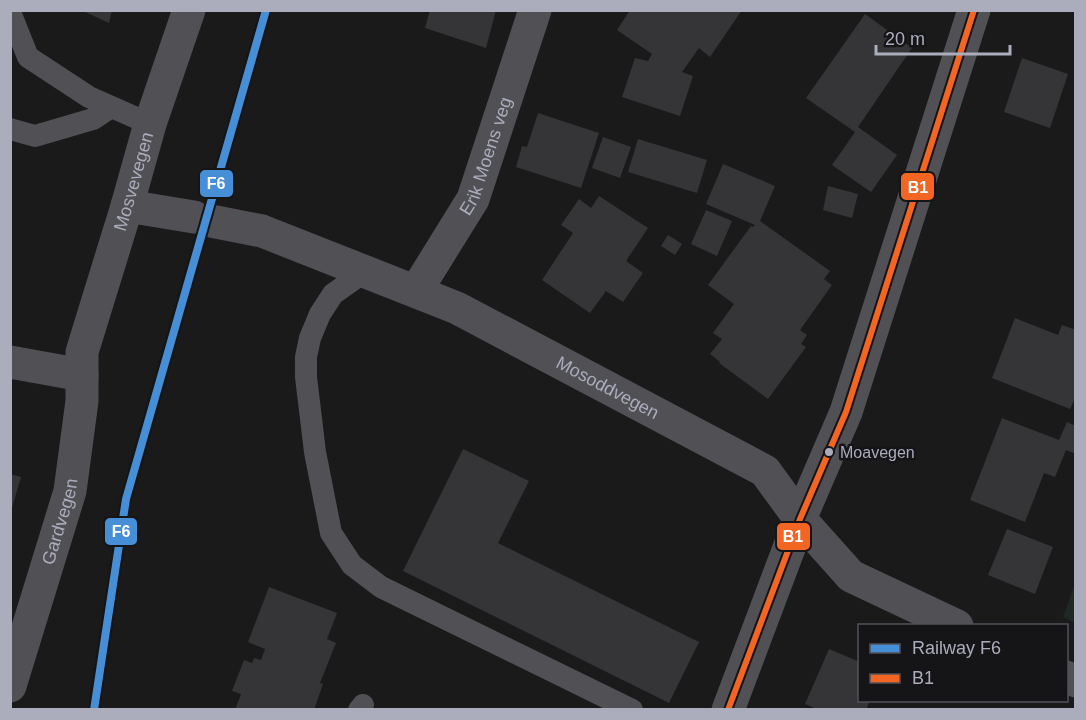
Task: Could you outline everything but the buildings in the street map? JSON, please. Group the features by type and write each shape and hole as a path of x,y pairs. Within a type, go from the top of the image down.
{"street":[{"name":"Mosvevegen","path":"82,364 150,124 189,10"},
{"name":"Erik Moens veg","path":"416,291 473,199 534,10"},
{"path":"728,710 800,519 846,412 974,10"},
{"name":"Mosoddvegen","path":"127,206 262,231 367,270 457,308 765,471 800,519 851,576 953,624"},
{"path":"10,362 82,364"},
{"name":"Gardvegen","path":"12,676 70,491 82,401 82,364"}],"lane":[{"path":"10,12 28,57 89,97 150,124"},
{"path":"10,129 35,136 93,119 111,107"},
{"path":"367,270 333,294 320,314 310,338 306,357 306,377 315,452 331,533 352,565 381,587 632,710"}],"shaded area":[{"path":"1075,583 1075,623 1063,617"}],"rail line":[{"name":"F6","path":"94,710 126,499 266,10"}],"transit line":[{"name":"B1","path":"728,710 800,519 846,412 974,10"}],"place":[{"name":"Moavegen","path":"829,452"}]}
